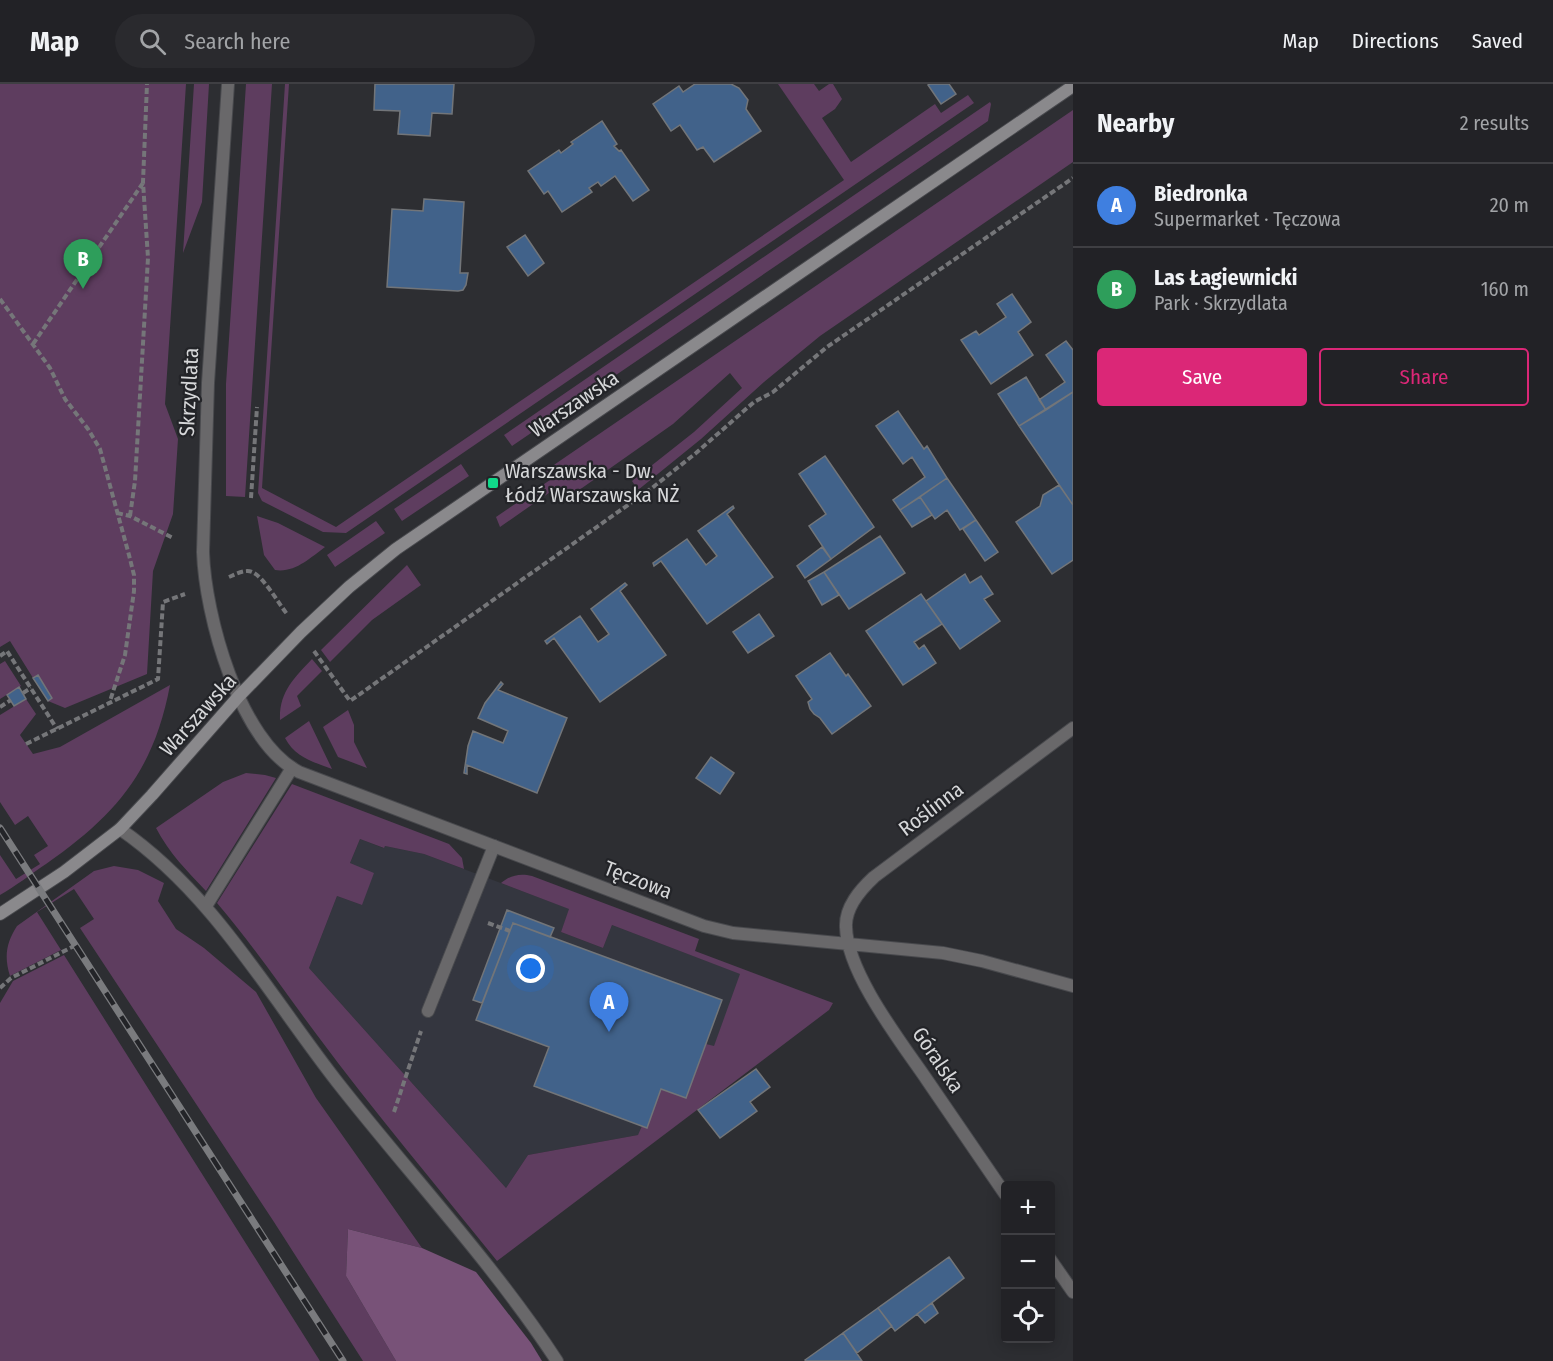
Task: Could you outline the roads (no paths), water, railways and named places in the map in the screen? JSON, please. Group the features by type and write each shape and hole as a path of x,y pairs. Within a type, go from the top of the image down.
{"street":[{"name":"Skrzydlata","path":"228,84 208,383 203,552 205,586 216,633 239,696"},
{"name":"Warszawska","path":"0,914 64,872 120,829 239,696 301,633 341,594 396,549 1073,86"},
{"name":"Tęczowa","path":"239,696 273,752 292,768 718,930 943,953 1073,987"},
{"name":"Roślinna","path":"847,943 846,924 851,905 874,877 1073,728"},
{"path":"206,906 292,768"},
{"path":"120,829 167,867 206,906 338,1083 471,1244 533,1324 557,1361"},
{"path":"428,1011 494,846"},
{"name":"Góralska","path":"847,943 858,972 885,1018 1001,1188"},
{"path":"1055,1266 1073,1292"}],"railway":[{"path":"0,828 343,1361"}],"place":[{"name":"Las Łagiewnicki","path":"83,289"},
{"name":"Warszawska - Dw. Łódź Warszawska NŻ","path":"493,483"},
{"name":"Biedronka","path":"609,1032"}]}
